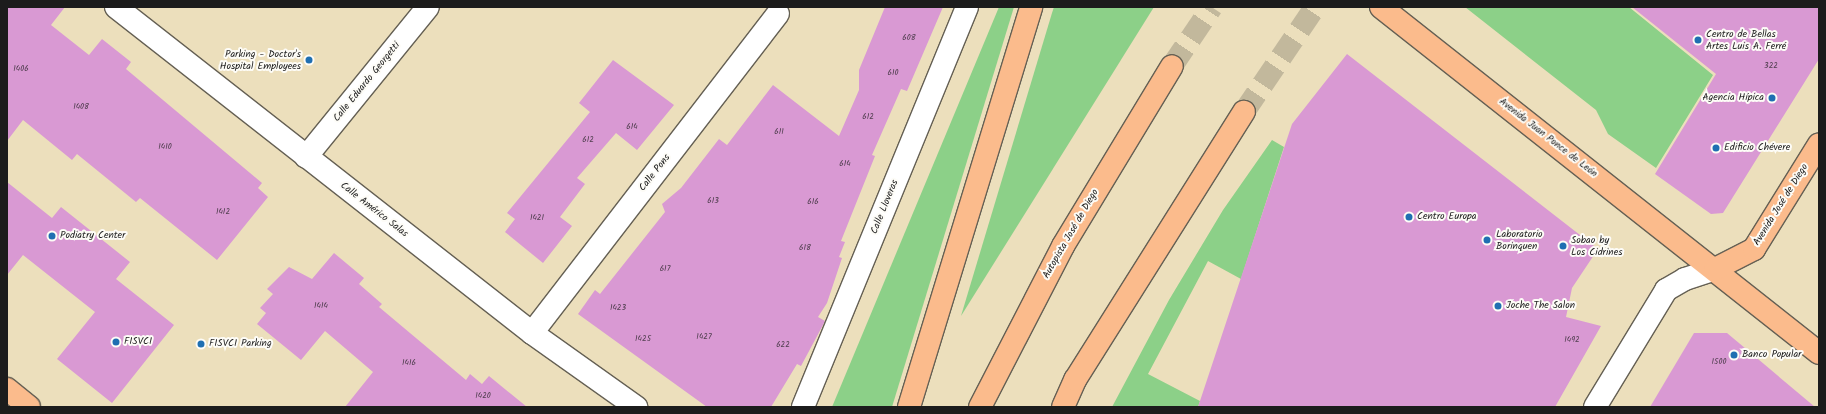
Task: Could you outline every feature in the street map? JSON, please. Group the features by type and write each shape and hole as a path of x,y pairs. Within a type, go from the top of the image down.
{"main road":[{"path":"909,407 1032,7"},
{"name":"Avenida Juan Ponce de León","path":"1381,7 1715,269 1819,353"},
{"name":"Autopista José de Diego","path":"980,407 1063,246 1172,66"},
{"path":"1063,407 1075,380 1244,112"},
{"name":"Avenida José de Diego","path":"1715,269 1754,249 1819,144"},
{"path":"7,389 29,407"}],"street":[{"name":"Calle Américo Salas","path":"116,7 532,333 636,407"},
{"name":"Calle Eduardo Georgetti","path":"306,157 428,7"},
{"name":"Calle Lloveras","path":"804,407 967,7"},
{"name":"Calle Pons","path":"532,333 778,14"},
{"path":"1595,407 1666,290 1685,279 1715,269"}],"green space":[{"path":"999,7 1014,7 892,407 832,407"},
{"path":"1054,7 1154,7 961,316 1052,13"},
{"path":"1465,7 1629,7 1713,75 1656,168 1608,134 1596,110"},
{"path":"1272,140 1284,147 1241,279 1208,261 1148,374 1200,401 1198,407 1112,407 1169,300 1223,210"}],"building":[{"path":"7,7 65,7 51,25 89,55 102,39 131,62 126,69 262,183 258,188 268,197 217,260 140,198 136,202 77,154 72,160 23,120 7,141"},
{"path":"885,7 943,7 907,91 901,89 872,155 875,156 841,241 845,242 839,257 842,258 827,303 818,317 825,321 801,366 797,364 771,407 707,407 578,314 595,290 600,294 665,212 662,204 681,188 719,139 727,145 773,85 839,136 859,90 859,70"},
{"path":"1632,7 1819,7 1819,59 1723,213 1711,214 1655,174 1716,74"},
{"name":"Centro Europa","path":"1347,54 1598,249 1572,288 1566,317 1601,326 1555,407 1198,407 1292,124"},
{"path":"613,60 674,105 637,150 616,133 577,178 585,184 560,217 572,226 543,263 505,232 515,219 507,213 590,112 579,103"},
{"path":"7,182 52,218 61,207 130,262 116,279 174,325 112,403 57,359 95,312 23,255 7,275"},
{"path":"334,253 364,278 359,284 382,304 379,307 466,380 470,374 482,384 489,376 527,407 345,407 373,372 325,331 301,360 257,324 266,313 260,308 273,294 267,289 289,267 312,279"},
{"path":"1694,333 1727,333 1815,407 1650,407"}],"tunnel":[{"path":"1172,66 1212,7"},
{"path":"1244,112 1315,7"}],"place":[{"name":"Centro de Bellas Artes Luis A. Ferré","path":"1698,40"},
{"name":"Parking - Doctor's Hospital Employees","path":"309,60"},
{"name":"Agencia Hípica","path":"1772,98"},
{"name":"Edificio Chévere","path":"1716,148"},
{"name":"Centro Europa","path":"1409,217"},
{"name":"Podiatry Center","path":"52,236"},
{"name":"Laboratorio Borinquen","path":"1487,240"},
{"name":"Sobao by Los Cidrines","path":"1563,246"},
{"name":"Joche The Salon","path":"1498,306"},
{"name":"FISVCI","path":"116,342"},
{"name":"FISVCI Parking","path":"201,344"},
{"name":"Banco Popular","path":"1734,355"}]}
